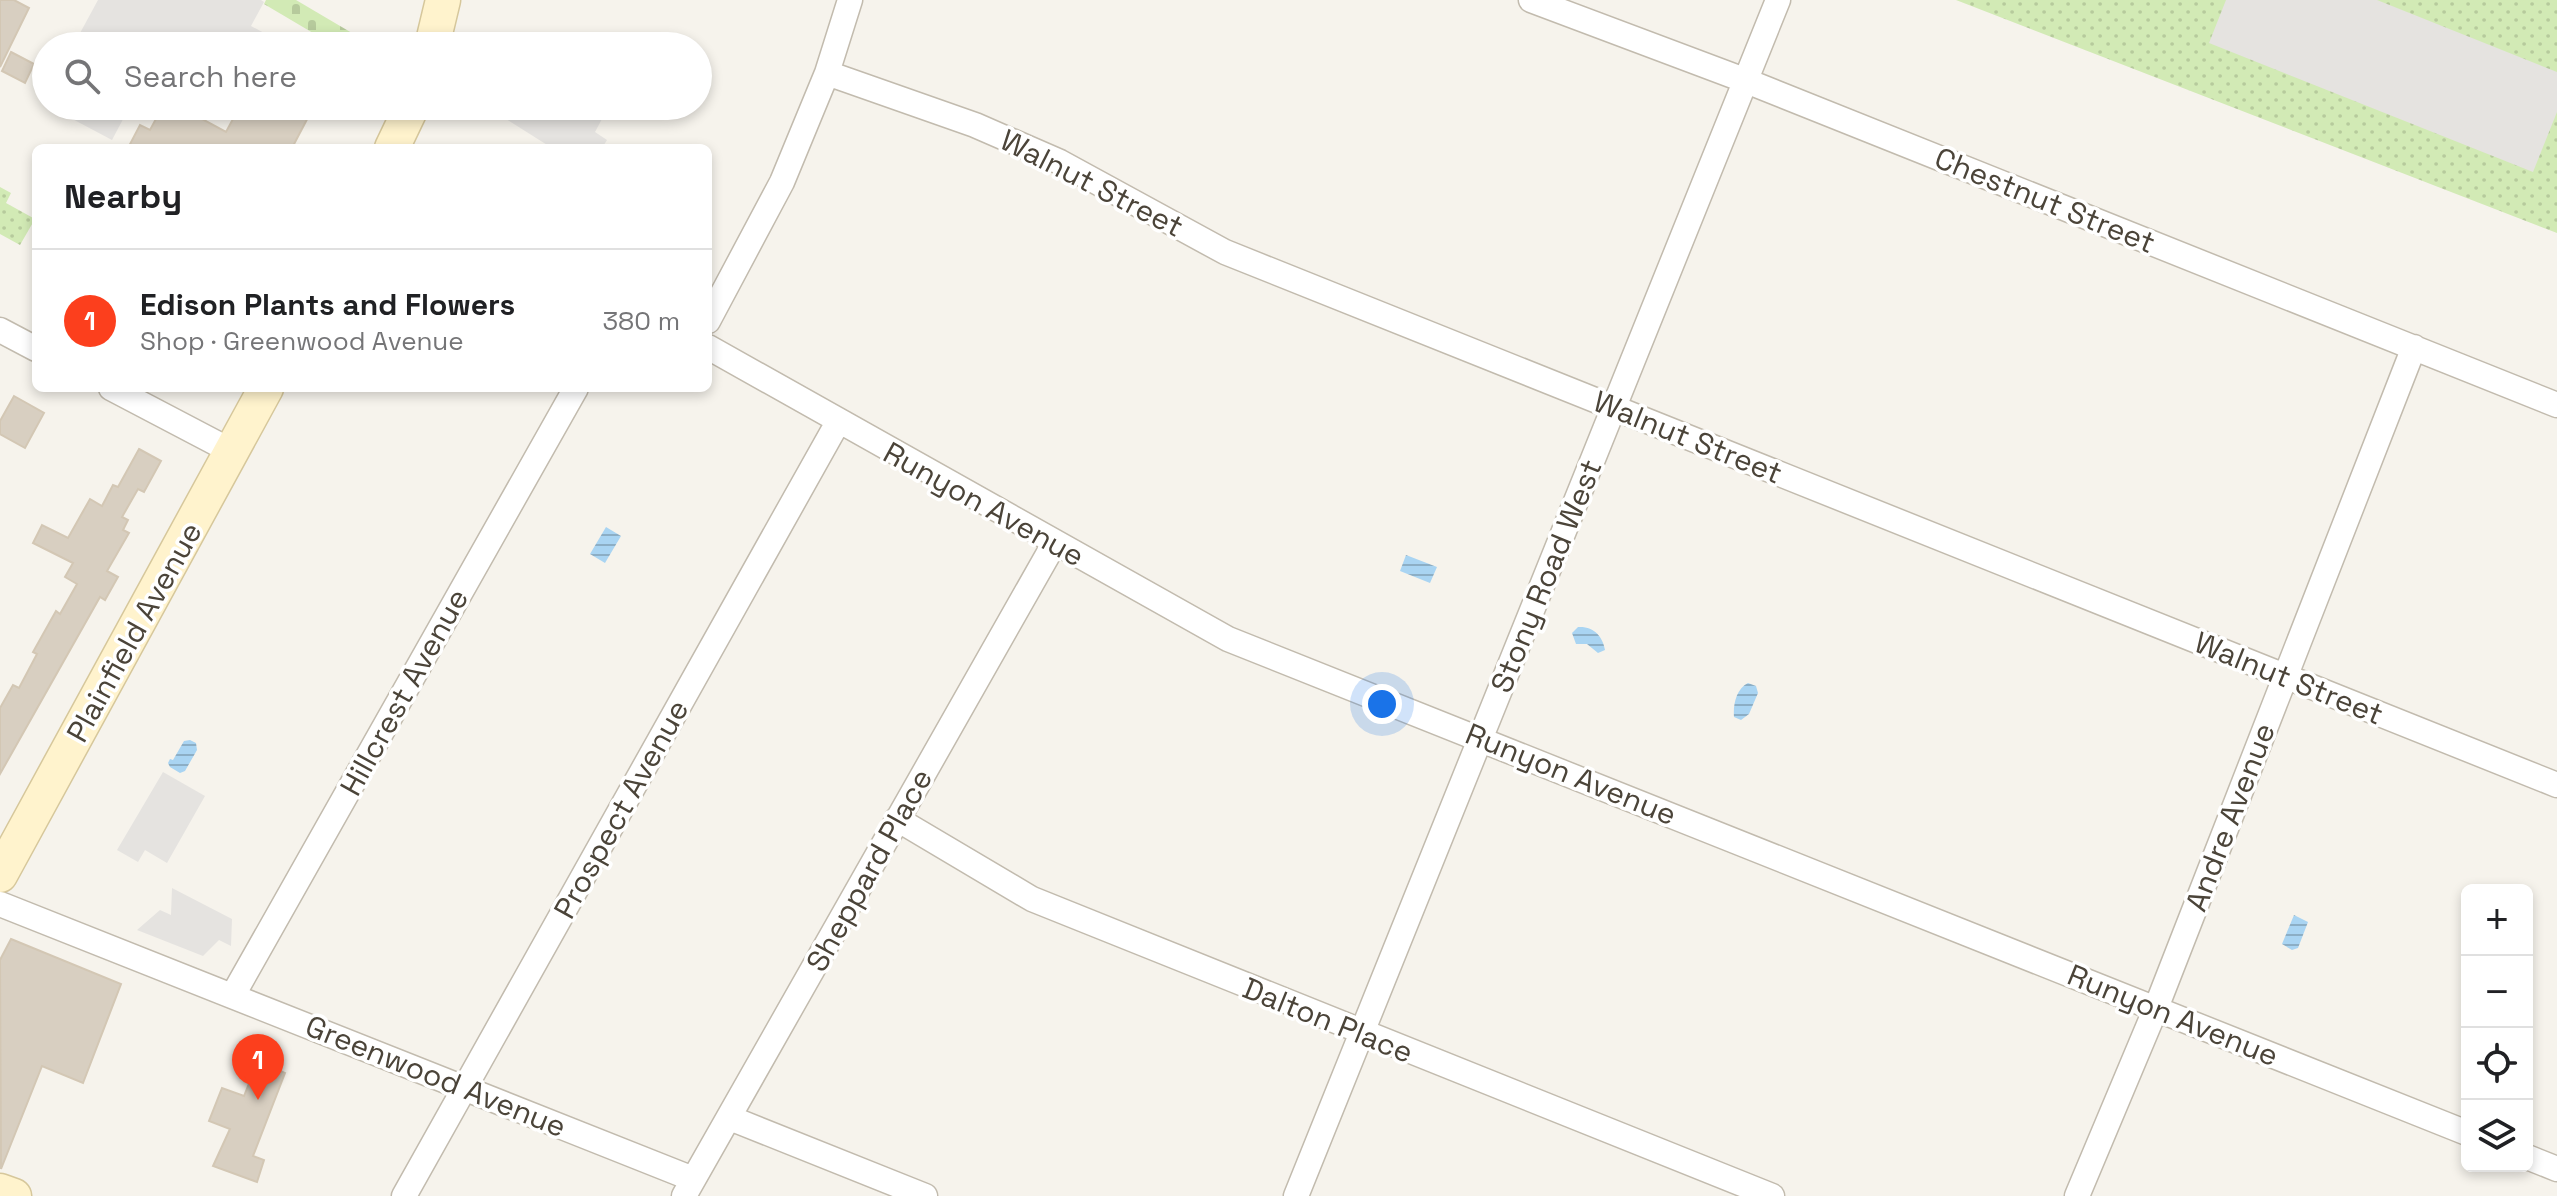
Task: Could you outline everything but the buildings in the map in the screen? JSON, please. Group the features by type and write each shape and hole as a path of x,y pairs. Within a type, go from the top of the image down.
{"main road":[{"path":"435,32 443,0"},
{"path":"394,144 405,120"},
{"name":"Plainfield Avenue","path":"0,875 264,392"},
{"path":"0,1191 14,1196"}],"street":[{"path":"712,313 782,182 827,73 850,0"},
{"name":"Chestnut Street","path":"1531,0 1744,80 2557,405"},
{"name":"Stony Road West","path":"1296,1196 1778,0"},
{"name":"Walnut Street","path":"827,73 975,125 1060,162 1225,252 2557,785"},
{"path":"0,330 32,347"},
{"name":"Andre Avenue","path":"2077,1196 2156,1008 2414,347"},
{"name":"Runyon Avenue","path":"712,349 1228,639 2461,1131"},
{"path":"119,392 233,452"},
{"name":"Hillcrest Avenue","path":"233,995 574,392"},
{"name":"Prospect Avenue","path":"404,1196 838,422"},
{"name":"Sheppard Place","path":"688,1188 1054,544"},
{"name":"Dalton Place","path":"897,819 1032,899 1772,1196"},
{"name":"Greenwood Avenue","path":"0,904 465,1087 688,1188"},
{"path":"730,1118 925,1196"},
{"path":"2533,1159 2557,1169"}],"green space":[{"path":"266,0 296,0 350,32 311,32 264,4"},
{"path":"1956,0 2557,0 2557,233"},
{"path":"0,187 11,193 6,203 32,217 32,224 20,245 0,234"}],"shaded area":[{"path":"98,0 264,2 251,26 262,32 81,32"},
{"path":"2226,0 2377,0 2557,72 2557,112 2533,172 2209,43"},
{"path":"74,120 123,120 112,140"},
{"path":"508,120 601,120 595,132 607,140 604,144 546,144"},
{"path":"163,772 205,796 167,863 145,850 138,862 117,850"},
{"path":"172,888 232,919 231,946 219,940 203,956 137,930 160,910 171,915"}],"water":[{"path":"606,527 621,536 605,563 590,554"},
{"path":"1406,555 1437,567 1430,583 1400,571"},
{"path":"1578,627 1597,633 1605,650 1598,653 1587,644 1576,644 1572,633"},
{"path":"1748,683 1756,686 1758,693 1749,714 1741,720 1734,717 1735,703 1738,693"},
{"path":"184,741 196,743 197,750 185,771 180,773 168,763"},
{"path":"2294,915 2308,922 2298,948 2292,950 2282,944"}],"place":[{"name":"Edison Plants and Flowers","path":"258,1100"}]}
